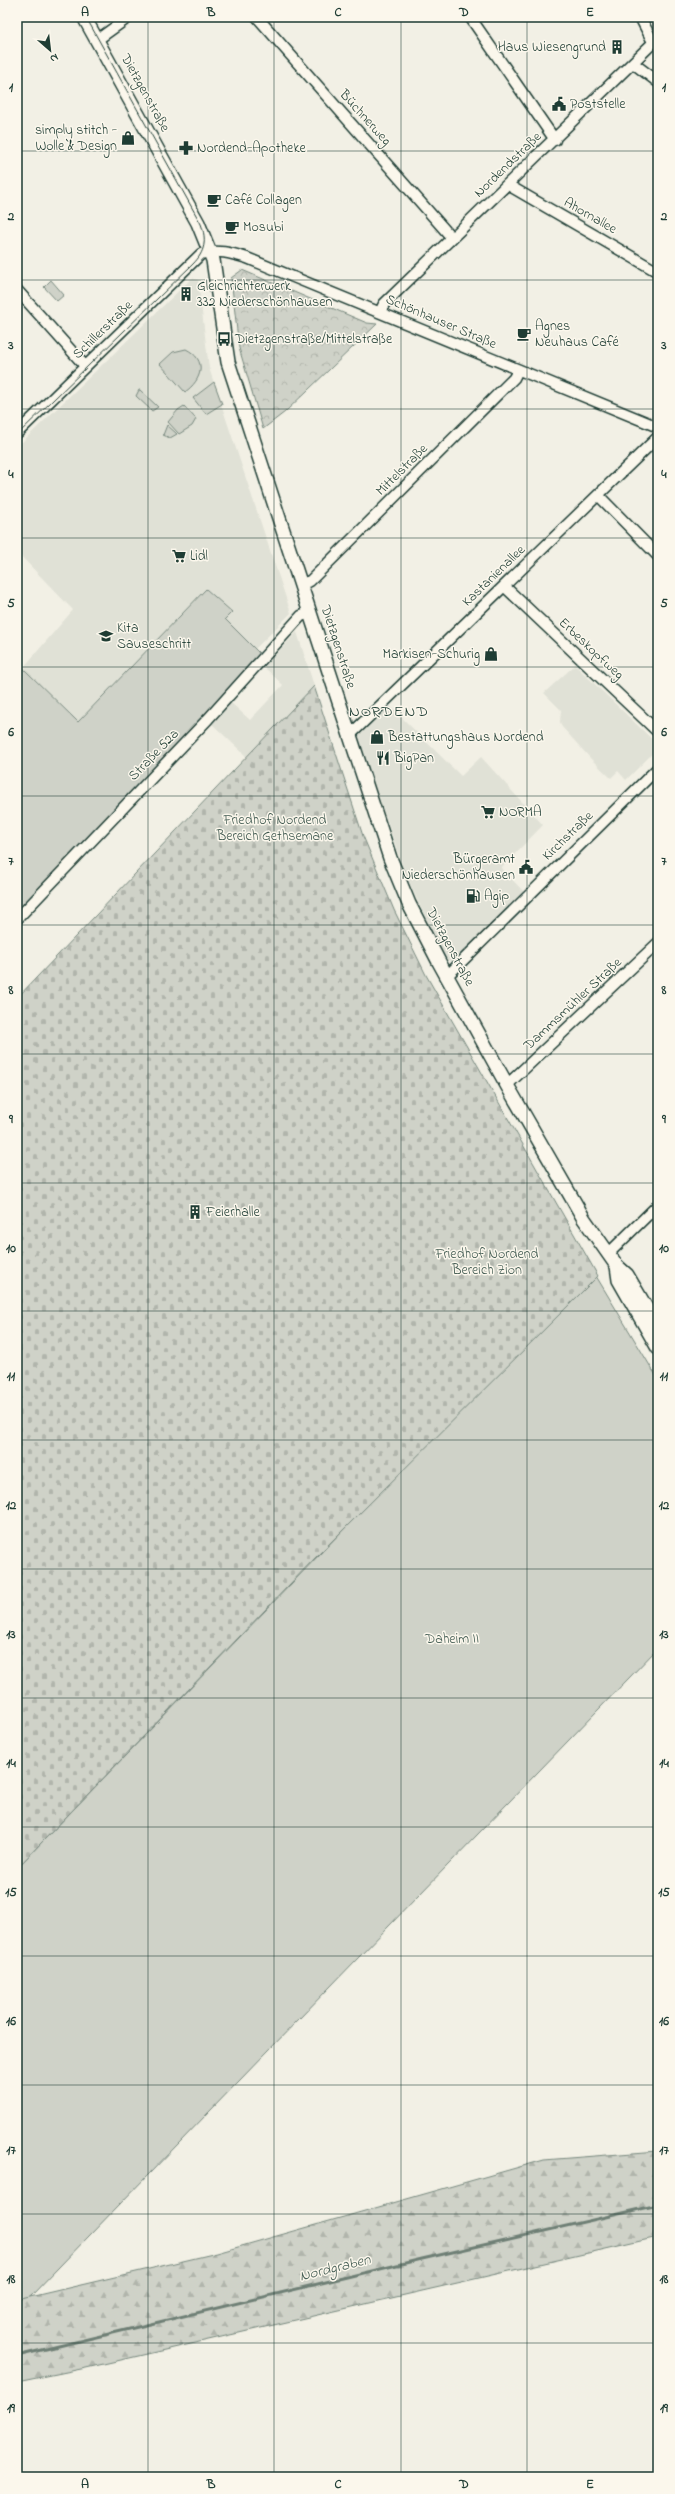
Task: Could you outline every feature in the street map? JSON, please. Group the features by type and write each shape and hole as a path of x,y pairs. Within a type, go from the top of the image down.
{"main road":[{"name":"Dietzgenstraße","path":"84,17 198,223 210,251 228,362 396,872 447,976 507,1085 584,1219 617,1266 627,1275 658,1328"},
{"name":"Dietzgenstraße","path":"617,1266 619,1280 658,1348"}],"street":[{"path":"97,40 129,17"},
{"name":"Büchnerweg","path":"257,17 452,238"},
{"path":"470,17 554,140"},
{"path":"640,17 656,40"},
{"name":"Nordendstraße","path":"380,312 384,304 656,40"},
{"path":"633,63 658,82"},
{"name":"Ahornallee","path":"508,185 658,272"},
{"name":"Schönhauser Straße","path":"210,251 228,252 246,258 658,427"},
{"name":"Schillerstraße","path":"17,433 201,254 210,251"},
{"path":"17,290 85,366"},
{"name":"Mittelstraße","path":"301,584 310,581 514,378 518,370"},
{"name":"Kastanienallee","path":"350,735 599,496 658,437"},
{"path":"599,496 658,556"},
{"name":"Erbeskopfweg","path":"504,586 658,732"},
{"name":"Straße 52a","path":"17,918 208,719 301,616 310,613"},
{"name":"Kirchstraße","path":"447,976 658,768"},
{"name":"Dammsmühler Straße","path":"507,1085 658,943"},
{"path":"608,1254 658,1204"}],"shaded area":[{"path":"192,278 198,280 209,368 291,613 255,649 225,619 231,611 206,589 78,722 23,668 73,610 17,552 17,447"},
{"path":"297,632 314,686 247,757 210,722 230,702 250,720 283,685 264,667"},
{"path":"575,665 658,745 658,748 626,780 618,771 611,778 591,759 562,727 560,722 561,710 544,693"},
{"path":"389,705 461,776 481,757 543,825 501,868 524,892 452,962 445,959 406,876 358,737"}],"green space":[{"path":"242,270 367,323 377,324 285,412 263,429 239,348 231,278"},
{"path":"51,280 64,295 57,301 44,287"},
{"path":"186,349 198,359 200,370 199,376 195,382 185,392 160,364 173,352"},
{"path":"214,382 222,404 206,414 193,398"},
{"path":"139,390 158,407 152,411 136,396"},
{"path":"184,406 196,419 192,426 179,434 168,422 178,410"},
{"path":"167,425 177,434 170,438 163,435"},
{"path":"206,589 232,612 225,619 261,655 17,919 17,674 23,668 78,722"},
{"path":"314,686 363,836 394,910 426,975 598,1276 315,1558 17,1868 17,998"},
{"name":"Daheim II","path":"593,1271 658,1379 658,1648 29,2298 17,2300 17,1868"},
{"path":"658,2151 658,2237 86,2368 17,2382 17,2300 217,2253 544,2160"}],"waterway":[{"name":"Nordgraben","path":"17,2356 422,2259 658,2205"}],"tram line":[{"path":"17,435 193,264 200,255 204,246 204,235 201,224 86,17"}],"place":[{"name":"Haus Wiesengrund","path":"617,47"},
{"name":"Poststelle","path":"559,104"},
{"name":"simply stitch - Wolle & Design","path":"128,138"},
{"name":"Nordend-Apotheke","path":"186,148"},
{"name":"Café Collagen","path":"214,200"},
{"name":"Mosubi","path":"232,227"},
{"name":"Gleichrichterwerk 332 Niederschönhausen","path":"186,294"},
{"name":"Agnes Neuhaus Café","path":"524,334"},
{"name":"Dietzgenstraße/Mittelstraße","path":"224,339"},
{"name":"Lidl","path":"179,556"},
{"name":"Kita Sauseschritt","path":"106,636"},
{"name":"Markisen-Schurig","path":"491,654"},
{"name":"Bestattungshaus Nordend","path":"377,737"},
{"name":"BigPan","path":"383,758"},
{"name":"NORMA","path":"488,812"},
{"name":"Bürgeramt Niederschönhausen","path":"526,867"},
{"name":"Agip","path":"473,896"},
{"name":"Feierhalle","path":"195,1212"}],"district":[{"name":"NORDEND","path":"389,712"}],"park label":[{"name":"Friedhof Nordend Bereich Gethsemane","path":"275,828"},
{"name":"Friedhof Nordend Bereich Zion","path":"487,1262"}]}
